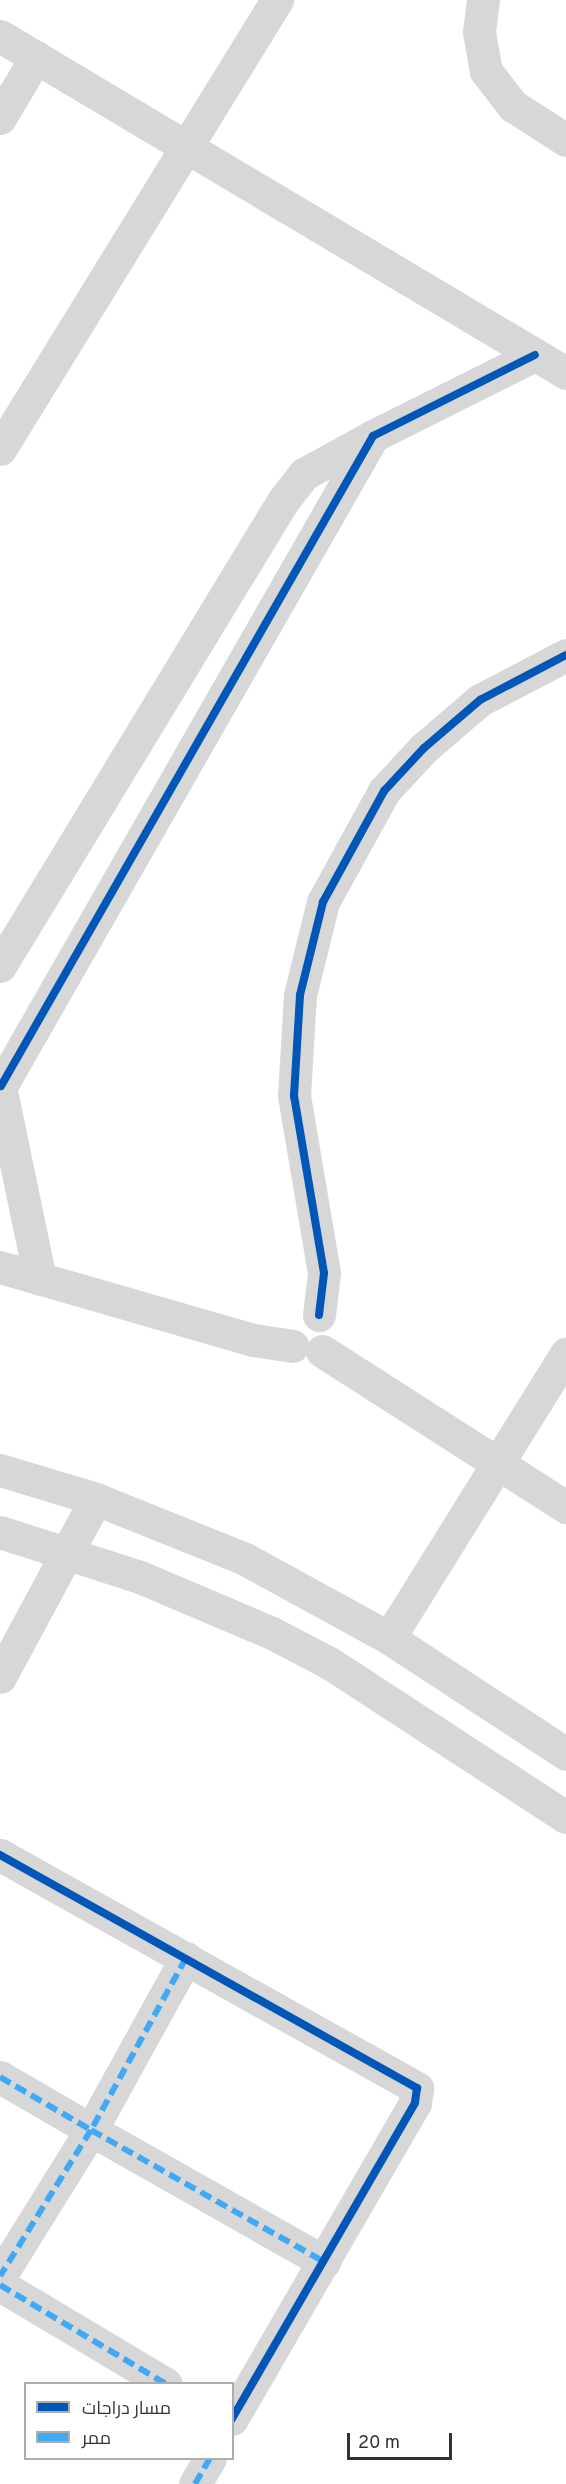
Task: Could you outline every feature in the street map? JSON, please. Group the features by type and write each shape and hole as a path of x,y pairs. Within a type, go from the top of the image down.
{"street":[{"path":"0,449 277,0"},
{"path":"483,0 479,32 486,71 513,106 566,140"},
{"path":"0,36 189,146 566,373"},
{"path":"0,117 36,57"},
{"path":"0,966 304,474 373,436 535,355"},
{"path":"40,1279 0,1086 373,436"},
{"path":"307,1348 331,1332 319,1315 324,1273 294,1096 300,995 323,902 384,791 424,748 480,700 566,656"},
{"path":"146,729 191,753"},
{"path":"116,779 161,805"},
{"path":"0,1267 253,1340 307,1348 500,1461 566,1507"},
{"path":"389,1638 566,1354"},
{"path":"0,1470 96,1499 245,1559 389,1638 566,1754"},
{"path":"0,1677 96,1499"},
{"path":"0,1532 67,1553 211,1605 331,1664 566,1817"},
{"path":"0,1855 417,2088 415,2103 234,2416"},
{"path":"0,2277 91,2130 186,1958"},
{"path":"0,2078 324,2262"},
{"path":"0,2284 163,2382"},
{"path":"195,2484 209,2460"}],"marked path":[{"path":"186,1958 91,2130 324,2262"},
{"path":"0,2077 91,2130 0,2276"},
{"path":"0,2285 163,2382"},
{"path":"195,2484 209,2460"}],"cycle path":[{"path":"1,1086 373,436 535,355"},
{"path":"319,1315 324,1273 294,1096 300,995 323,902 384,791 424,748 480,700 566,655"},
{"path":"0,1855 417,2088 415,2103 234,2416"}]}
